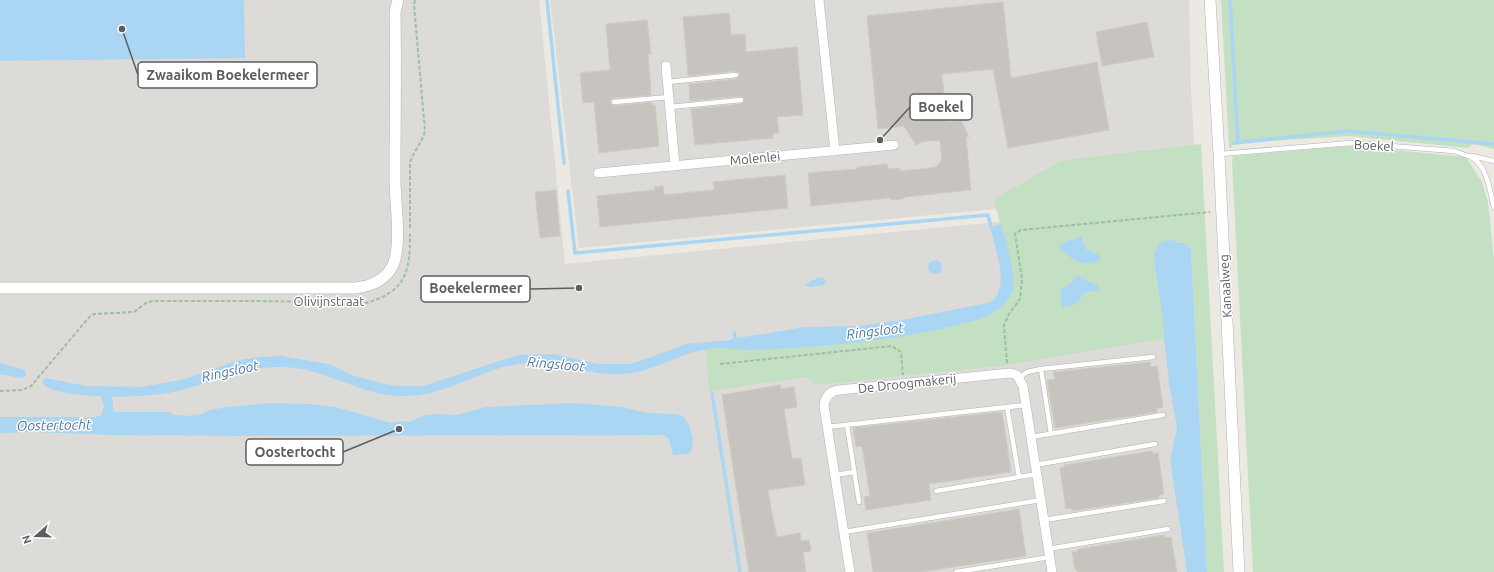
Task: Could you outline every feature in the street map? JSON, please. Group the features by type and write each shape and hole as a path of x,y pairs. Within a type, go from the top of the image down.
{"street":[{"name":"Olivijnstraat","path":"0,288 356,288 375,284 382,279 392,267 395,260 397,243 395,180 395,12 398,0"},
{"path":"819,0 835,151"},
{"name":"Kanaalweg","path":"1210,0 1219,154 1238,572"},
{"path":"666,66 675,166"},
{"name":"Molenlei","path":"598,173 894,145"},
{"name":"De Droogmakerij","path":"850,572 824,406 825,400 831,392 1008,373 1014,374 1019,378"},
{"path":"1019,378 1023,386 1052,572"}],"lane":[{"path":"667,82 736,75"},
{"path":"614,102 669,97"},
{"path":"670,107 741,100"},
{"name":"Boekel","path":"1219,154 1351,143 1446,150 1466,155 1476,160 1484,168 1494,207"},
{"path":"1466,155 1494,161"},
{"path":"1019,378 1027,372 1041,369 1153,357"},
{"path":"1041,369 1051,434"},
{"path":"827,427 1026,404"},
{"path":"1007,407 1019,477"},
{"path":"1031,437 1163,415"},
{"path":"847,425 859,502"},
{"path":"936,491 1019,477 1036,469 1155,444"},
{"path":"835,475 854,472"},
{"path":"844,532 1041,500"},
{"path":"1044,520 1164,501"},
{"path":"956,572 1168,529"}],"path":[{"name":"Olivijnstraat","path":"0,391 22,390 31,386 91,315 100,312 130,313 134,312 146,303 152,302 260,301 366,303 378,300 398,286 405,276 410,255 410,162 412,155 423,139 425,131 414,5 415,0"},
{"path":"1008,373 1004,325 1009,314 1020,299 1022,279 1015,234 1021,230 1210,212"},
{"path":"720,364 892,346 901,352 904,383"}],"shaded area":[{"path":"0,0 539,0 565,264 1151,207 1156,278 1163,317 1177,427 1170,461 1187,572 0,572"},
{"path":"550,0 1189,0 1191,88 1197,192 985,210 579,248"}],"green space":[{"path":"1221,0 1494,0 1494,149 1474,144 1467,148 1349,136 1239,143 1239,145 1232,145 1231,149 1229,147"},
{"path":"1201,144 1224,572 1207,572 1191,248 1182,243 1174,241 1157,246 1155,255 1155,272 1157,290 1163,316 1164,338 1007,365 815,385 808,377 709,391 706,349 730,348 749,350 843,344 890,338 991,315 1003,305 1012,293 1014,278 994,199 1059,162 1081,158","holes":["1076,237 1084,240 1087,250 1097,254 1079,262 1070,257 1061,244","1077,275 1084,281 1095,283 1090,293 1082,295 1075,304 1064,308 1065,287 1071,283"]},
{"path":"1351,146 1466,157 1482,182 1488,203 1494,260 1494,572 1253,572 1232,162 1233,156"}],"water":[{"path":"0,0 244,0 245,58 0,61"},
{"name":"Ringsloot","path":"1001,224 1012,269 1013,287 1010,297 995,312 978,320 928,332 879,340 829,345 753,350 719,348 708,349 686,354 655,367 633,373 622,374 599,373 543,363 515,364 499,368 435,392 418,395 401,396 369,391 309,371 275,367 251,370 173,392 112,397 114,412 170,412 174,415 186,416 202,414 209,410 228,407 271,403 310,404 336,407 391,423 400,421 409,422 424,415 456,415 487,407 573,403 621,407 647,413 676,414 684,417 688,423 693,443 691,452 686,454 673,455 669,439 663,435 254,436 113,435 35,432 0,433 0,417 96,417 101,415 104,406 101,396 78,395 53,390 42,383 46,378 86,386 141,387 185,379 245,359 281,356 329,364 352,375 381,383 397,386 423,386 518,355 554,354 598,364 630,364 686,344 730,340 733,338 733,332 736,331 737,338 805,327 859,326 902,320 982,304 993,300 998,294 1001,275 990,227"},
{"path":"1081,236 1087,250 1097,254 1101,259 1090,264 1078,262 1059,248 1060,244"},
{"path":"1171,240 1186,244 1191,248 1207,572 1187,572 1170,461 1177,427 1169,383 1163,317 1156,278 1154,256 1157,246 1162,242"},
{"path":"935,260 940,262 942,267 940,272 935,274 930,272 928,267 930,262"},
{"path":"1077,275 1097,285 1099,290 1085,293 1075,304 1064,308 1061,304 1061,290 1071,283"},
{"path":"822,277 826,282 823,285 810,287 805,285 817,278"},
{"path":"0,363 25,370 26,375 21,378 0,374"}],"building":[{"path":"1003,2 1011,78 1097,62 1109,130 1008,148 993,69 942,74 947,122 961,120 969,137 966,137 971,190 905,197 903,199 891,200 890,198 811,206 808,173 857,169 857,167 887,164 888,169 900,168 900,171 921,169 936,167 942,160 940,140 921,142 916,145 904,126 878,129 867,16"},
{"path":"729,13 731,35 745,34 746,52 797,47 803,115 777,117 779,133 772,134 773,138 695,145 691,109 741,104 745,100 741,96 690,101 689,84 736,79 740,75 736,71 688,76 683,17"},
{"path":"647,20 651,54 648,54 651,95 614,98 610,103 614,106 652,102 652,105 655,105 659,146 599,153 594,102 583,103 580,73 610,70 606,24"},
{"path":"1147,22 1154,57 1102,66 1096,32"},
{"path":"785,175 788,208 600,227 597,196 655,190 654,187 663,186 664,195 714,190 713,182"},
{"path":"556,190 560,236 540,238 535,192"},
{"path":"1150,362 1151,367 1157,366 1163,407 1157,408 1157,412 1055,428 1047,380 1055,379 1053,372"},
{"path":"780,385 781,389 794,387 797,407 784,409 792,459 801,458 805,485 768,490 772,514 777,537 800,533 801,541 809,540 811,551 803,552 806,572 749,572 722,395"},
{"path":"1002,412 1011,472 929,484 931,500 866,510 864,497 870,496 862,446 856,447 853,428"},
{"path":"1152,451 1153,454 1158,453 1164,494 1159,495 1159,498 1072,511 1071,508 1066,509 1060,468 1065,467 1064,465"},
{"path":"1019,509 1026,556 921,572 873,572 867,533"},
{"path":"1165,535 1165,538 1171,537 1177,572 1077,572 1077,569 1075,570 1072,552 1078,551 1078,549"}],"waterway":[{"path":"547,0 564,163"},
{"path":"1230,0 1238,143"},
{"path":"1234,143 1346,131 1494,144"},
{"path":"568,191 575,253 988,215 991,227"},
{"path":"712,393 740,572"}],"place":[{"name":"Zwaaikom Boekelermeer","path":"122,29"},
{"name":"Boekel","path":"880,140"},
{"name":"Boekelermeer","path":"579,288"},
{"name":"Oostertocht","path":"399,429"}]}
